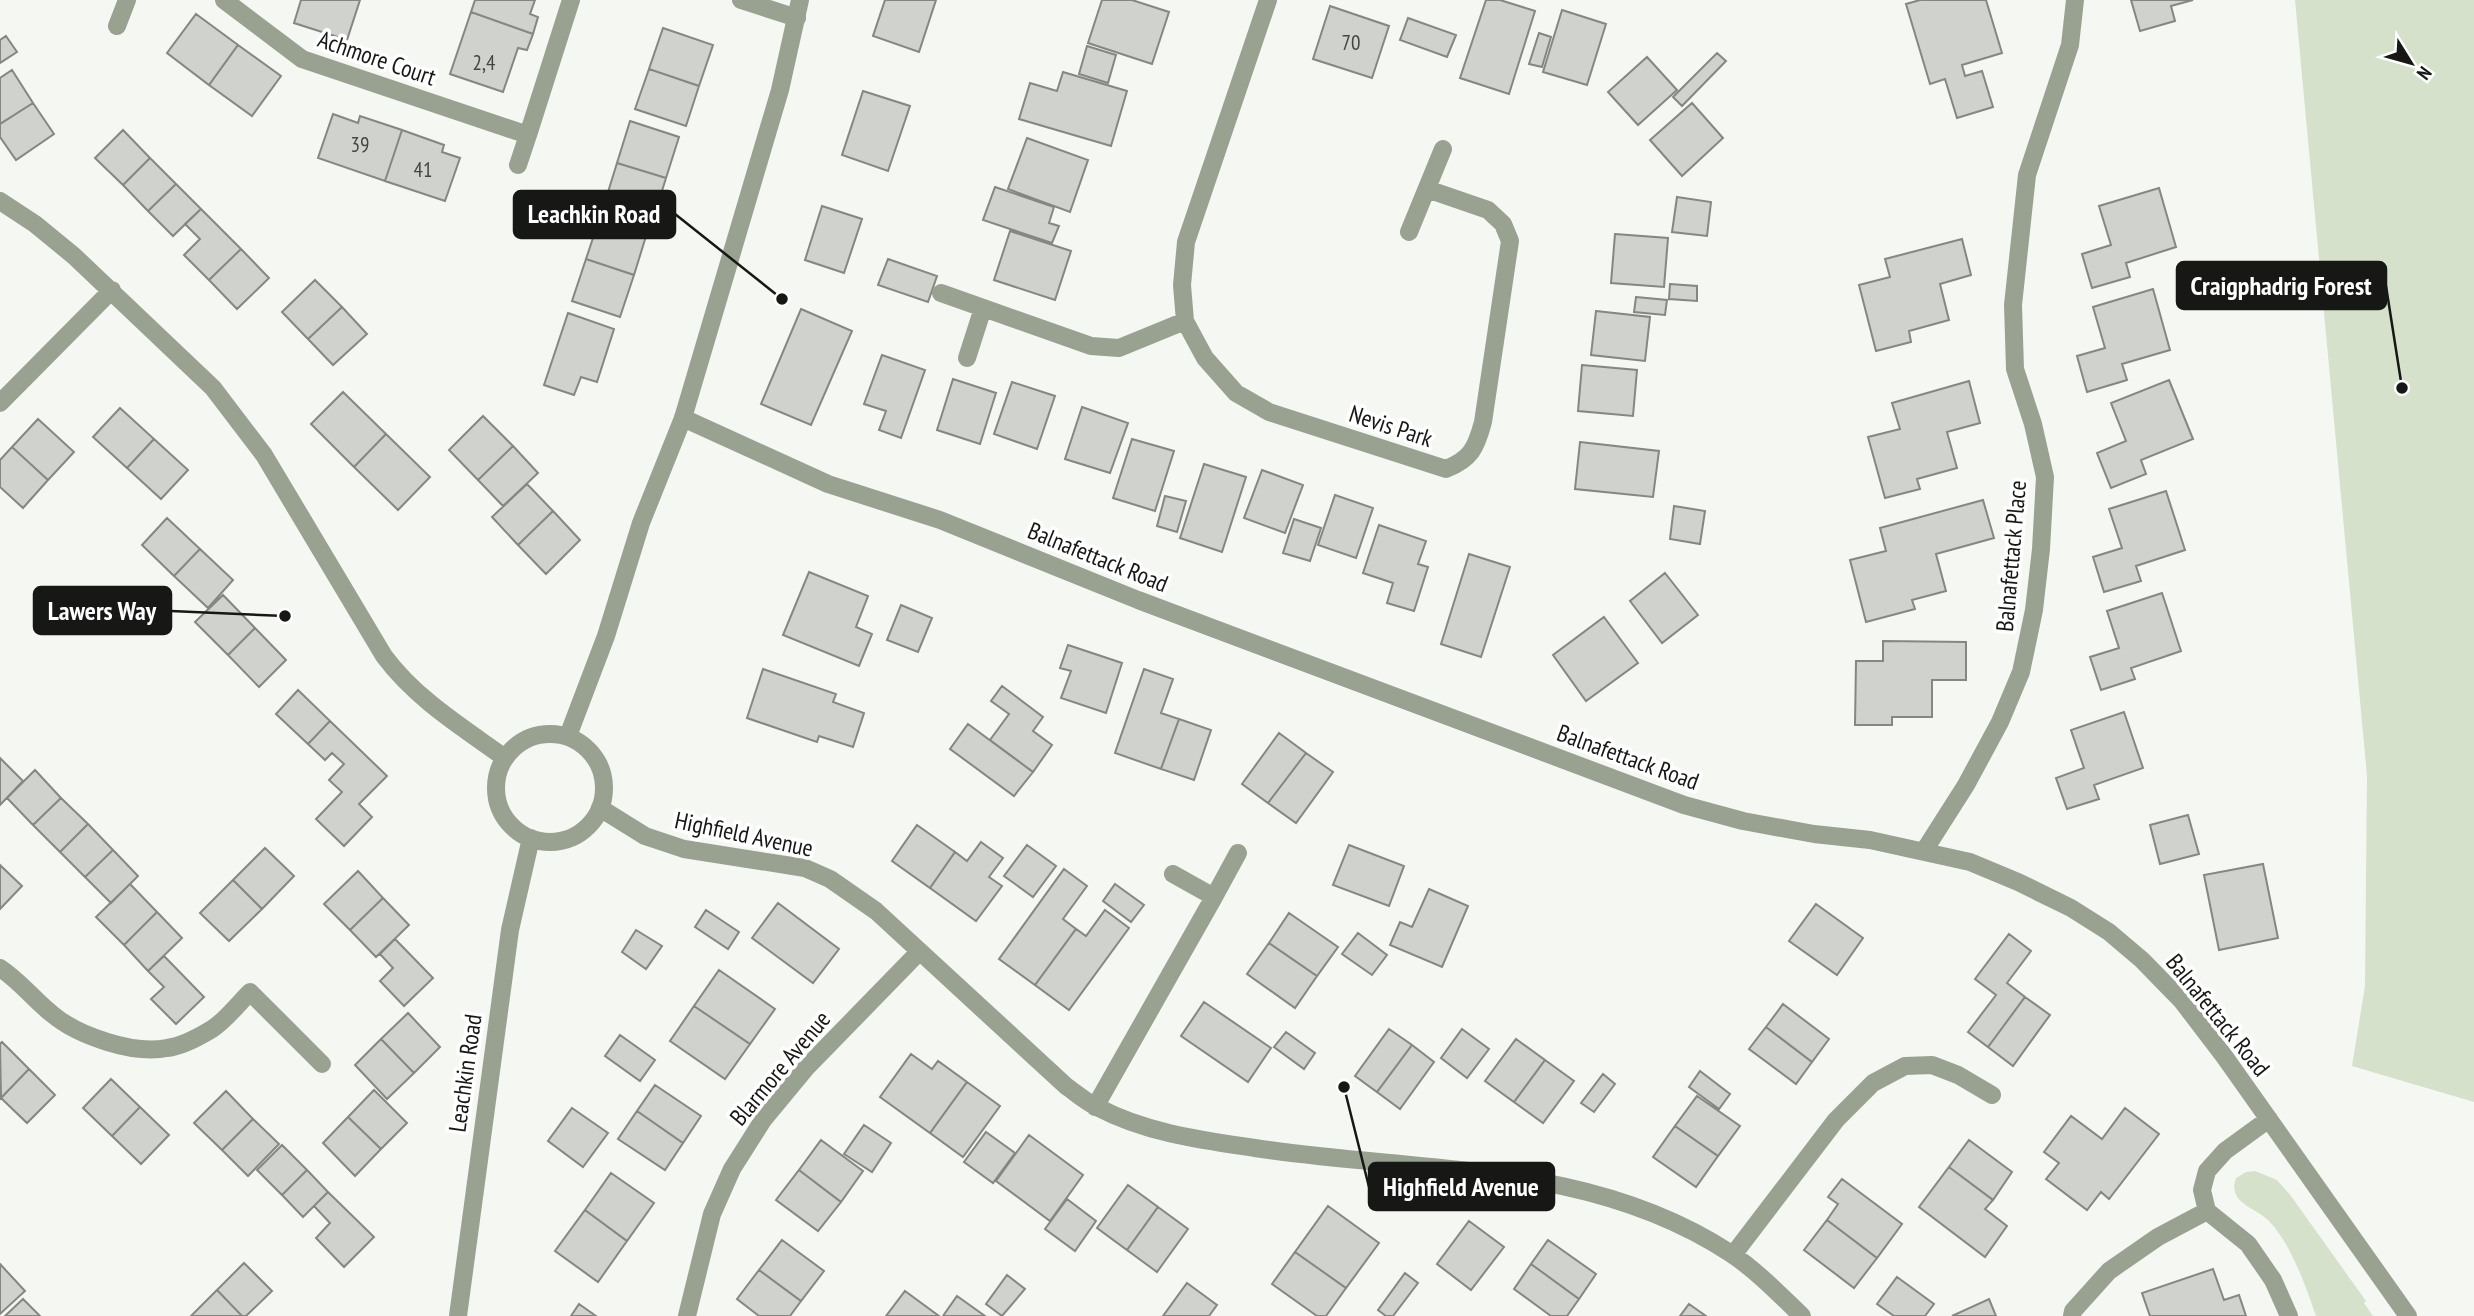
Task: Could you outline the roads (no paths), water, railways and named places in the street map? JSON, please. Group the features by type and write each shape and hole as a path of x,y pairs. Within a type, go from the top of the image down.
{"street":[{"path":"117,26 127,0"},
{"name":"Achmore Court","path":"224,0 302,59 528,135"},
{"path":"518,164 570,0"},
{"path":"741,0 797,18"},
{"path":"568,736 606,636 641,523 683,418 758,170 780,90 800,0"},
{"name":"Nevis Park","path":"1268,0 1185,242 1182,285 1185,321 1205,358 1236,393 1269,412 1446,469 1463,462 1476,445 1483,422 1510,242 1503,224 1489,210 1427,189"},
{"name":"Balnafettack Place","path":"1924,851 1966,785 2000,722 2021,672 2034,610 2045,477 2033,424 2015,369 2013,305 2027,175 2070,45 2075,0"},
{"path":"1409,232 1443,149"},
{"path":"0,201 45,232 112,290 214,387 264,455 384,656 400,677 435,708 505,758"},
{"path":"0,403 112,290"},
{"path":"941,293 1091,346 1119,348 1185,321"},
{"path":"967,358 983,308"},
{"name":"Balnafettack Road","path":"683,418 828,484 940,520 1151,605 1684,805 1743,821 1814,834 1870,840 1970,862 2071,908 2109,932 2142,960 2182,1001 2408,1316"},
{"path":"551,733 568,736 583,745 595,758 603,774 604,791 600,808 591,822 579,833 547,841 531,838 517,830 506,819 499,804 496,788 498,772 505,758 517,745 533,736 551,733"},
{"name":"Highfield Avenue","path":"600,808 645,836 684,849 805,868 830,879 876,911 1038,1061 1096,1107 1136,1124 1180,1137 1294,1154 1531,1179 1615,1198 1696,1232 1733,1255 1802,1316"},
{"name":"Leachkin Road","path":"458,1316 510,930 531,838"},
{"path":"1096,1107 1238,853"},
{"path":"1173,874 1214,897"},
{"name":"Blarmore Avenue","path":"687,1316 712,1214 732,1168 744,1149 763,1120 806,1068 919,952"},
{"path":"0,968 15,977 52,1015 79,1031 108,1042 138,1048 167,1049 192,1040 215,1027 250,992 322,1063"},
{"path":"1733,1255 1836,1120 1873,1083 1905,1066 1932,1065 1958,1075 1992,1095"},
{"path":"2269,1119 2225,1151 2207,1171 2202,1190 2207,1211 2248,1244 2273,1280 2289,1316"},
{"path":"2072,1316 2073,1311 2109,1271 2158,1237 2207,1211"}],"place":[{"name":"Leachkin Road","path":"782,299"},
{"name":"Craigphadrig Forest","path":"2402,388"},
{"name":"Lawers Way","path":"285,616"},
{"name":"Highfield Avenue","path":"1344,1087"}]}
